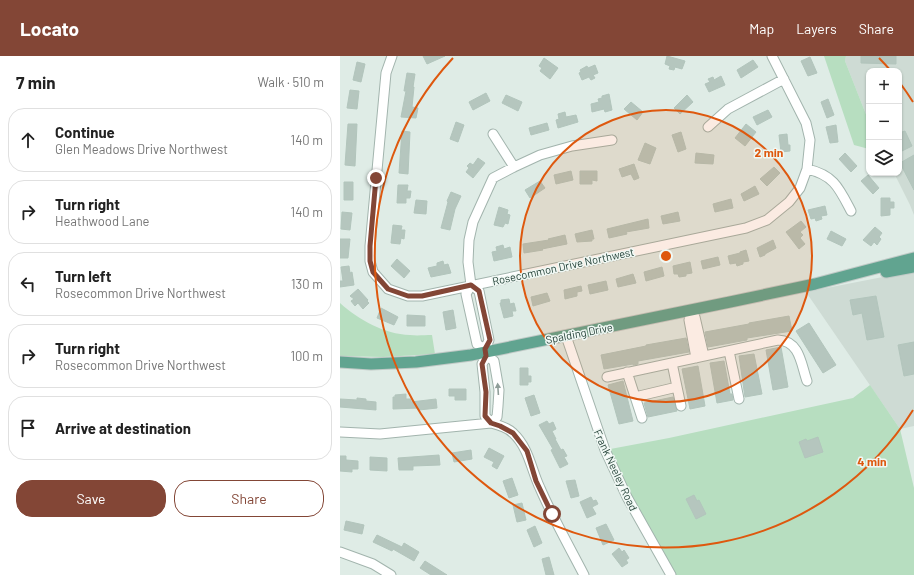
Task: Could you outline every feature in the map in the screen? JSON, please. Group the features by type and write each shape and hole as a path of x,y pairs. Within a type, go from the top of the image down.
{"main road":[{"name":"Spalding Drive","path":"340,362 370,364 416,362 486,352 691,313 815,284 914,258"},
{"name":"Spalding Drive","path":"815,284 914,267"}],"street":[{"name":"Rosecommon Drive Northwest","path":"392,56 386,73 370,246 370,261 373,272 388,289 408,296 422,296 747,228 767,220 789,202 800,188 807,169 810,140 806,123 772,56"},
{"path":"708,127 728,109 784,79"},
{"path":"493,134 514,167"},
{"path":"491,423 497,417 499,390 494,361 477,344 466,294 471,285 468,255 469,240 473,222 493,178 540,155 572,146 612,140"},
{"path":"807,169 819,172 829,178 838,187 851,211"},
{"path":"471,285 479,291 490,340 482,364 486,392 485,416 491,423"},
{"path":"691,313 696,317 700,357"},
{"path":"472,320 485,317"},
{"name":"Frank Neeley Road","path":"566,336 605,450 627,497 671,575"},
{"path":"607,377 778,340 788,342 793,346 798,354 807,381"},
{"path":"729,351 739,399"},
{"path":"672,363 681,406"},
{"path":"627,372 642,418"},
{"path":"635,397 677,387"},
{"path":"340,432 380,434 491,423 513,433 527,451 536,481 584,575"},
{"path":"340,552 373,564 391,575"}],"shaded area":[{"path":"846,56 914,56 914,215 896,176 902,176 902,68 866,68 866,114 845,61"},
{"path":"914,272 914,426 900,429 806,292"}],"green space":[{"path":"824,56 846,56 845,61 866,114 866,148 854,145"},
{"path":"340,303 355,315 381,329 400,334 432,335 435,354 383,357 340,356"},
{"path":"870,385 900,429 914,488 914,575 671,575 605,450 669,438 853,398"}],"building":[{"path":"423,56 445,56 427,64"},
{"path":"667,56 685,61 682,69 675,67 674,70 669,69 670,66 665,64"},
{"path":"861,56 896,56 896,64 861,63"},
{"path":"810,57 817,73 808,76 801,61"},
{"path":"544,58 558,68 550,79 540,71 542,68 539,66"},
{"path":"753,60 758,67 741,78 737,70"},
{"path":"357,62 365,64 361,82 353,80"},
{"path":"595,65 598,73 593,75 595,78 591,80 589,77 582,80 579,73 581,72 580,70 587,66 588,68"},
{"path":"407,73 415,74 412,107 418,108 416,118 401,117 406,91 404,91"},
{"path":"721,76 725,85 709,92 705,84 710,82 708,79 713,77 714,80"},
{"path":"350,90 359,91 357,109 347,108"},
{"path":"486,93 490,101 473,110 469,102"},
{"path":"609,94 612,110 605,112 604,109 592,112 591,104 599,102 598,99"},
{"path":"506,95 522,102 518,111 502,103"},
{"path":"687,95 693,102 680,114 674,108"},
{"path":"828,99 834,115 827,118 821,102"},
{"path":"631,102 643,112 637,120 624,109"},
{"path":"768,110 772,117 757,125 753,117"},
{"path":"565,112 566,117 576,115 578,122 558,128 556,120 559,119 558,114"},
{"path":"456,122 464,125 458,142 450,139"},
{"path":"547,123 549,130 531,135 529,128"},
{"path":"348,124 357,124 355,166 345,165"},
{"path":"746,124 756,132 745,146 735,138"},
{"path":"836,125 838,142 830,143 826,127"},
{"path":"402,131 410,132 408,174 399,173"},
{"path":"905,131 912,146 902,151 902,140 902,132"},
{"path":"681,132 686,149 678,152 672,135"},
{"path":"787,134 790,151 781,152 779,135"},
{"path":"645,143 656,148 650,164 638,160"},
{"path":"696,153 714,155 713,164 695,163"},
{"path":"845,153 857,166 851,172 839,159"},
{"path":"914,155 914,190 902,167 902,162"},
{"path":"478,158 485,163 473,178 466,172 469,168 467,166 470,163 473,165"},
{"path":"634,164 639,178 634,180 631,174 622,177 619,169"},
{"path":"774,167 780,173 767,186 760,179"},
{"path":"571,171 573,180 556,184 554,175"},
{"path":"580,171 597,171 597,181 592,180 592,184 580,184"},
{"path":"869,176 879,188 873,194 861,181"},
{"path":"540,181 545,188 530,198 525,190"},
{"path":"344,182 353,182 353,200 344,200"},
{"path":"398,185 408,185 407,191 411,191 410,198 406,198 406,203 397,203"},
{"path":"755,186 759,194 744,201 741,194"},
{"path":"451,192 461,196 455,209 450,230 441,228 447,201"},
{"path":"881,198 890,198 890,202 894,202 894,208 890,208 890,215 881,216"},
{"path":"731,199 733,208 715,212 713,204"},
{"path":"416,200 427,201 426,214 414,213"},
{"path":"825,206 827,215 821,216 822,219 816,221 815,218 811,219 808,210"},
{"path":"499,207 508,210 507,214 510,215 508,224 505,223 503,227 494,225"},
{"path":"342,212 352,213 350,230 341,229"},
{"path":"678,212 680,221 663,224 661,216"},
{"path":"648,219 649,228 626,232 627,234 609,238 607,229"},
{"path":"801,221 806,227 800,232 803,235 800,238 805,244 799,249 786,232"},
{"path":"393,225 402,226 401,230 405,230 404,239 401,238 400,244 391,243"},
{"path":"875,227 882,233 879,237 881,239 877,245 874,242 871,246 863,240"},
{"path":"592,230 594,239 592,239 592,241 577,242 575,234"},
{"path":"831,231 846,239 842,246 827,239"},
{"path":"565,235 567,244 524,253 523,244 549,240 548,239"},
{"path":"340,239 350,239 348,258 340,258"},
{"path":"773,240 776,248 760,257 757,248"},
{"path":"503,245 504,249 510,247 512,257 494,261 492,252 497,251 496,247"},
{"path":"746,250 749,261 743,262 743,264 737,266 736,263 730,264 728,256"},
{"path":"718,257 720,265 703,269 701,261"},
{"path":"397,259 410,271 404,278 391,266"},
{"path":"443,261 444,265 448,264 451,273 431,277 428,268 437,266 437,263"},
{"path":"690,262 692,273 679,277 678,274 674,274 673,266"},
{"path":"349,266 350,273 352,272 354,285 340,287 340,281 343,281 341,267"},
{"path":"662,267 664,276 646,281 644,272"},
{"path":"633,274 636,283 618,287 616,279"},
{"path":"606,281 608,290 590,294 588,285"},
{"path":"581,286 582,291 577,292 577,296 565,299 564,290"},
{"path":"358,289 369,303 363,309 358,303 355,306 351,301 354,299 350,296"},
{"path":"547,293 550,301 533,306 531,297"},
{"path":"876,296 884,337 867,340 862,313 853,315 850,300"},
{"path":"509,299 510,304 514,303 516,311 512,311 513,316 504,318 500,303 501,300"},
{"path":"381,308 398,317 394,325 377,318"},
{"path":"453,310 456,328 446,330 443,312"},
{"path":"407,315 425,316 425,326 407,326"},
{"path":"789,316 792,331 747,338 747,340 708,347 705,332"},
{"path":"809,323 836,365 823,373 796,331"},
{"path":"686,338 689,352 638,361 638,364 633,365 604,369 601,355"},
{"path":"914,342 914,374 904,376 898,345"},
{"path":"781,347 788,387 773,390 766,350"},
{"path":"754,354 762,394 745,397 739,356"},
{"path":"724,361 730,394 732,394 733,400 717,403 710,363"},
{"path":"698,366 705,406 690,409 682,369"},
{"path":"520,368 528,368 528,376 531,376 531,382 528,382 528,385 520,385"},
{"path":"623,381 633,421 619,424 608,385"},
{"path":"449,389 466,389 466,400 455,400 455,396 449,396"},
{"path":"406,394 406,399 411,399 411,402 436,399 437,408 419,410 419,408 393,409 393,397 395,397 395,395"},
{"path":"534,395 540,413 531,416 525,398"},
{"path":"673,397 677,411 648,417 644,403"},
{"path":"357,398 376,402 376,410 340,407 340,399 357,400"},
{"path":"547,421 549,424 553,422 556,429 552,431 555,439 561,450 563,449 567,456 564,457 568,464 560,468 551,450 553,449 539,425"},
{"path":"818,437 823,452 805,458 799,442"},
{"path":"489,448 504,456 497,469 492,466 494,462 484,457"},
{"path":"471,450 472,459 454,462 452,453"},
{"path":"439,455 440,465 413,466 413,470 399,470 398,458"},
{"path":"340,456 346,456 346,460 358,461 358,469 352,469 352,472 340,471"},
{"path":"370,457 387,458 387,471 370,470"},
{"path":"512,478 518,495 509,498 503,481"},
{"path":"575,480 579,496 571,498 566,481"},
{"path":"694,495 697,501 699,500 706,514 696,519 686,499"},
{"path":"591,497 593,501 596,500 598,504 592,507 596,514 587,518 580,502"},
{"path":"522,503 526,520 517,522 513,505"},
{"path":"346,521 364,525 362,534 344,530"},
{"path":"606,524 614,540 603,545 596,528"},
{"path":"535,526 542,543 534,547 527,530"},
{"path":"377,535 402,547 404,543 419,552 414,561 393,549 392,551 373,542"},
{"path":"619,548 622,552 624,550 629,558 626,560 628,563 622,567 612,554"},
{"path":"549,557 554,575 546,575 542,559"},
{"path":"425,561 447,575 431,575 420,568"}],"route":[{"path":"376,178 370,246 370,261 373,272 388,289 408,296 422,296 471,285 479,291 490,340 485,349 486,356 482,364 486,392 485,416 491,423 513,433 527,451 536,481 552,514"}]}
